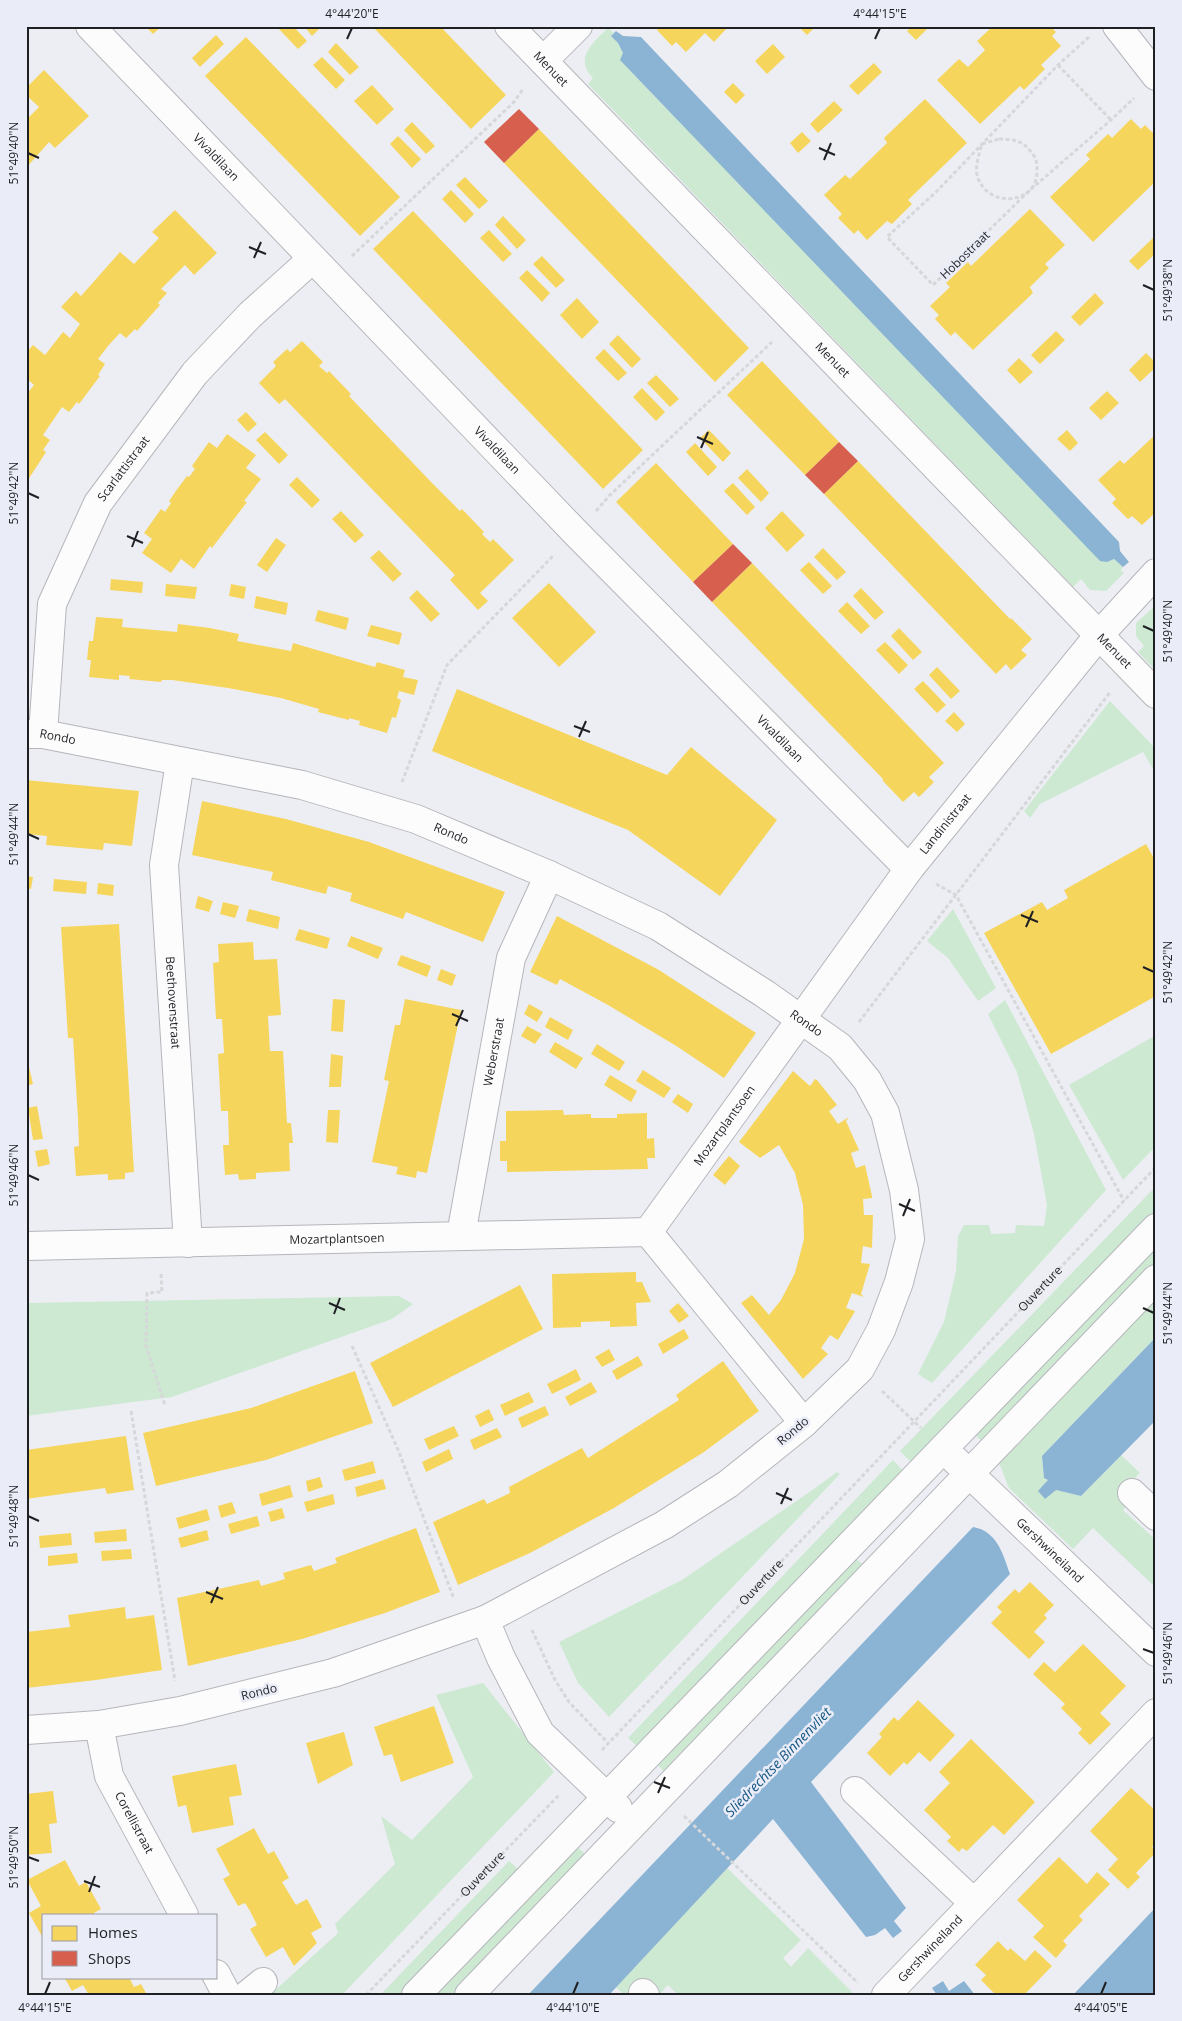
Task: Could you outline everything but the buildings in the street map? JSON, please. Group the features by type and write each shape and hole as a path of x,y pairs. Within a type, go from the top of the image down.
{"street":[{"name":"Vivaldilaan","path":"90,26 569,526 909,869"},
{"name":"Menuet","path":"509,26 1156,694"},
{"path":"543,61 578,26"},
{"path":"1106,30 1156,76"},
{"name":"Scarlattistraat","path":"35,734 52,604 98,503 195,373 250,315 321,268"},
{"name":"Landinistraat","path":"802,1019 909,869 1099,635 1156,573"},
{"name":"Rondo","path":"26,1730 99,1725 180,1711 333,1673 476,1624 664,1525 728,1484 804,1423 860,1369 881,1330 899,1282 910,1239 904,1190 885,1113 867,1080 840,1047 802,1019 658,926 549,875 416,819 302,785 35,734"},
{"name":"Beethovenstraat","path":"180,762 164,865 188,1243"},
{"name":"Weberstraat","path":"461,1236 511,958 549,875"},
{"name":"Mozartplantsoen","path":"26,1246 648,1232 802,1019"},
{"path":"416,1995 1156,1228"},
{"path":"648,1232 804,1423"},
{"path":"469,1995 1156,1279"},
{"name":"Gershwineiland","path":"944,1449 1156,1652"},
{"path":"1132,1493 1156,1516"},
{"path":"476,1624 501,1658 540,1733 634,1823"},
{"name":"Gershwineiland","path":"875,1991 974,1903 1156,1713"},
{"name":"Corellistraat","path":"99,1725 109,1776 183,1914"},
{"path":"855,1791 974,1903"},
{"path":"218,1978 227,1995"}],"path":[{"name":"Hobostraat","path":"1106,30 1058,65 937,191 887,237 933,285 1030,190 1137,95"},
{"path":"321,268 513,103 543,61"},
{"path":"1058,65 1111,120"},
{"path":"998,139 1014,139 1028,147 1036,160 1037,168 1037,176 1030,190 1016,199 1000,199 986,192 977,178 977,161 982,144 998,139"},
{"path":"840,1047 1129,667"},
{"path":"909,869 956,895 1124,1201"},
{"name":"Ouverture","path":"366,1995 581,1773 1156,1167"},
{"path":"160,1244 162,1292 146,1293 146,1346 165,1405"},
{"path":"352,1346 476,1624"},
{"path":"860,1369 944,1449"},
{"path":"131,1411 180,1711"},
{"path":"519,1602 555,1680 569,1702 608,1744 635,1768"},
{"path":"662,1794 742,1872 875,1991"}],"green space":[{"path":"608,28 614,33 611,36 618,43 623,53 1107,562 1114,559 1123,567 1121,570 1124,573 1106,591 1090,590 1081,579 1073,587 588,84 593,78 587,71 585,57 592,45"},
{"path":"1156,605 1156,671 1138,652 1144,646 1136,636 1136,623"},
{"path":"1110,701 1156,749 1156,774 1143,752 1040,804 1030,818 1024,811"},
{"path":"953,909 996,988 978,1001 948,958 927,941"},
{"path":"1005,1000 1106,1190 932,1383 918,1374 944,1322 956,1271 958,1236 964,1225 989,1225 991,1234 1015,1233 1016,1225 1044,1226 1047,1205 1034,1134 1017,1072 988,1014"},
{"path":"1156,1035 1156,1146 1123,1180 1069,1085"},
{"path":"1156,1186 1156,1213 915,1466 900,1451"},
{"path":"1156,1239 1156,1267 986,1445 972,1432"},
{"path":"1156,1295 1156,1337 1042,1456 1044,1478 1056,1490 1081,1496 1121,1455 1140,1473 1122,1491 1132,1500 1123,1510 1156,1540 1156,1588 1093,1528 1073,1549 1009,1488 997,1461"},
{"path":"399,1296 413,1304 392,1319 172,1397 26,1416 26,1303"},
{"path":"893,1460 906,1474 641,1750 628,1738"},
{"path":"837,1472 840,1474 609,1717 578,1683 559,1642 682,1580"},
{"path":"854,1557 867,1568 668,1776 656,1763"},
{"path":"483,1683 554,1772 342,1995 270,1995 338,1933 335,1924 395,1864 381,1816 412,1840 473,1777 436,1695"},
{"path":"575,1845 590,1858 460,1995 434,1995"},
{"path":"509,1861 523,1873 408,1995 380,1995"},
{"path":"727,1868 801,1940 783,1958 791,1967 808,1948 855,1995 678,1995 668,1985 659,1995 648,1985 639,1995 624,1995 616,1987"}],"water":[{"path":"616,31 623,36 641,37 1119,542 1120,551 1129,562 1123,567 1114,559 1107,562 1100,561 620,60 623,53 618,43 611,36"},
{"path":"1156,1337 1156,1420 1081,1496 1056,1490 1045,1499 1038,1491 1048,1480 1044,1478 1042,1456"},
{"name":"Sliedrechtse Binnenvliet","path":"973,1527 981,1529 993,1538 1002,1551 1010,1574 811,1782 906,1908 894,1921 902,1931 893,1938 885,1928 875,1935 866,1937 773,1819 609,1995 528,1995"},
{"path":"1156,1907 1156,1995 1073,1995"},
{"path":"943,1981 949,1991 964,1981 975,1995 937,1995 932,1988"}]}
